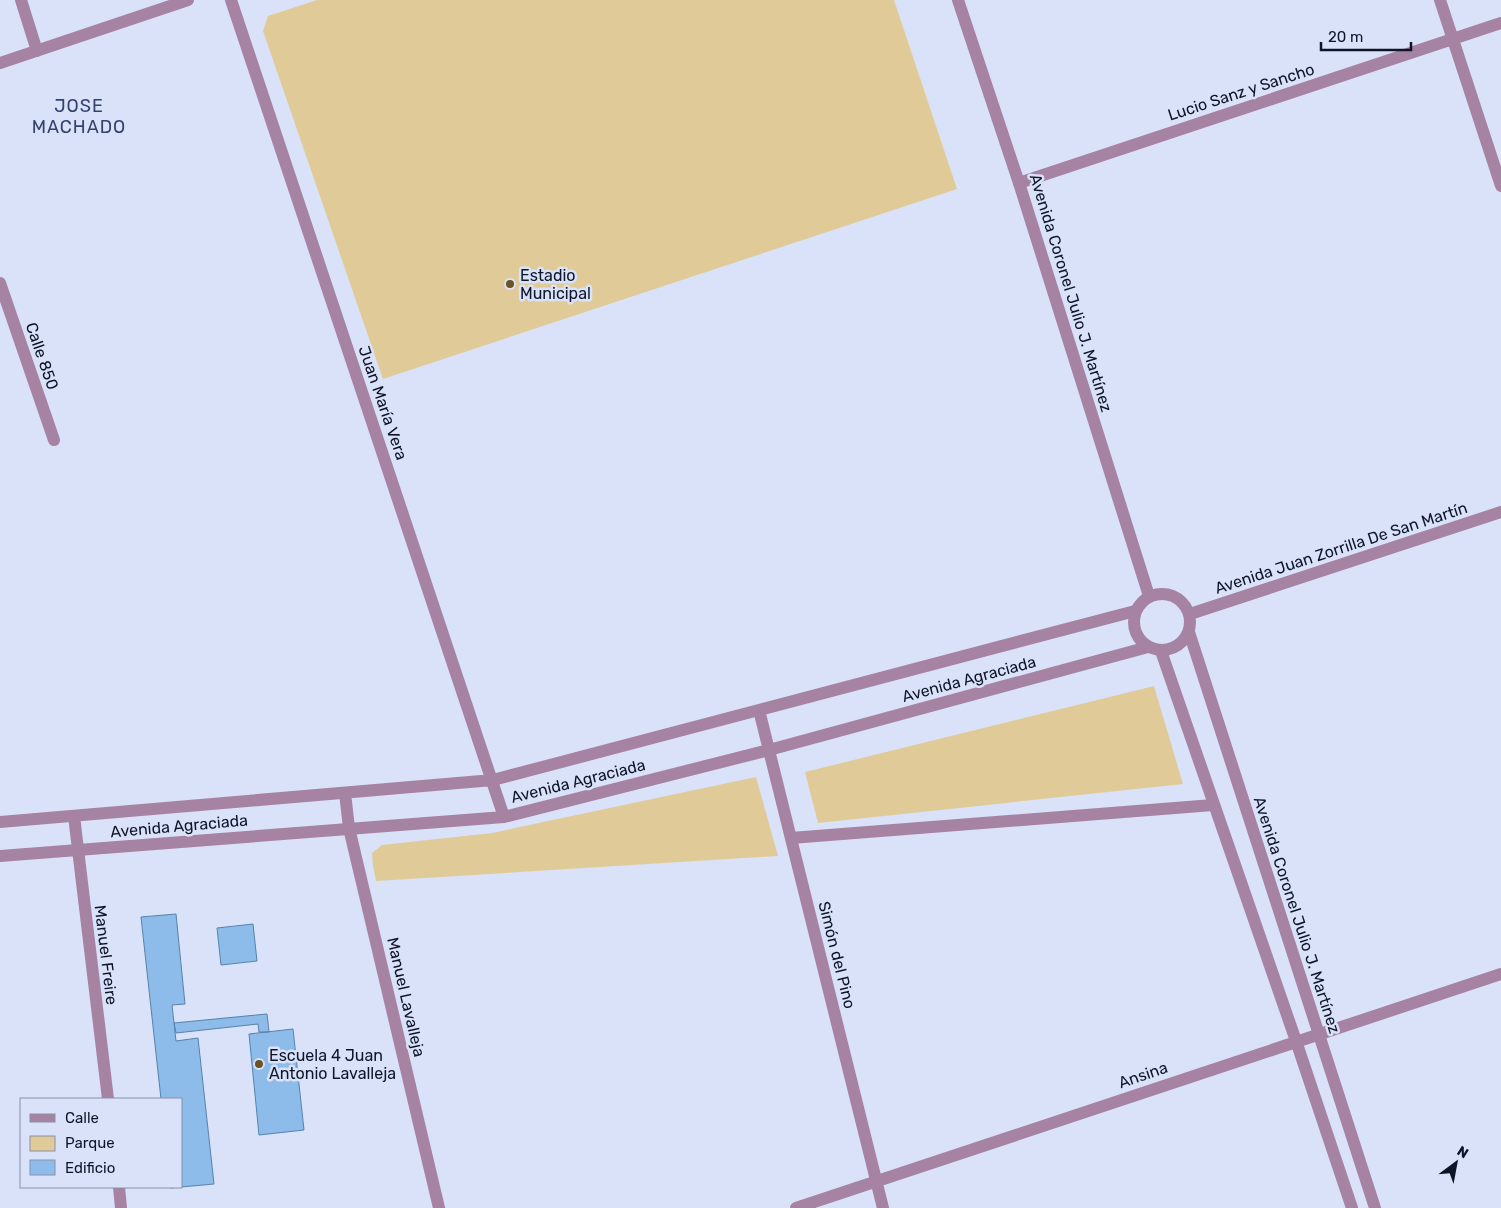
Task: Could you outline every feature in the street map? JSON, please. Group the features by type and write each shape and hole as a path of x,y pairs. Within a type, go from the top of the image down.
{"street":[{"path":"21,0 37,51"},
{"path":"0,63 188,0"},
{"name":"Juan María Vera","path":"231,0 504,817"},
{"name":"Avenida Coronel Julio J. Martínez","path":"958,0 1019,183 1149,596"},
{"path":"1440,0 1501,186"},
{"name":"Lucio Sanz y Sancho","path":"1019,183 1501,23"},
{"name":"Calle 850","path":"0,283 54,440"},
{"name":"Avenida Juan Zorrilla De San Martín","path":"1190,614 1501,512"},
{"path":"1166,593 1181,600 1190,614 1190,632 1178,646 1161,651 1148,647 1135,632 1135,611 1149,596 1166,593"},
{"name":"Avenida Agraciada","path":"0,822 492,780 1135,611"},
{"name":"Avenida Coronel Julio J. Martínez","path":"1190,632 1318,1034 1376,1208"},
{"name":"Avenida Agraciada","path":"0,856 504,817 769,750 1148,647"},
{"path":"1161,651 1352,1208"},
{"name":"Simón del Pino","path":"759,710 883,1208"},
{"name":"Manuel Lavalleja","path":"345,793 349,828 439,1208"},
{"path":"791,838 1214,805"},
{"name":"Manuel Freire","path":"74,816 108,1098"},
{"name":"Ansina","path":"796,1208 1501,974"},
{"path":"119,1188 121,1208"}],"green space":[{"name":"Estadio Municipal","path":"317,0 894,0 957,189 383,379 263,31 268,16"},
{"path":"1154,686 1183,784 818,823 805,772"},
{"path":"756,777 778,856 376,881 372,853 382,845 492,833"}],"building":[{"path":"176,914 185,1004 172,1005 176,1041 198,1038 214,1184 182,1187 182,1098 161,1098 141,917"},
{"path":"253,924 257,961 221,965 217,928"},
{"path":"267,1014 269,1032 259,1032 258,1024 176,1033 174,1023"},
{"path":"293,1029 304,1130 259,1135 249,1034"}],"place":[{"name":"Estadio Municipal","path":"510,284"},
{"name":"Escuela 4 Juan Antonio Lavalleja","path":"259,1064"}],"district":[{"name":"JOSE MACHADO","path":"79,116"}]}
